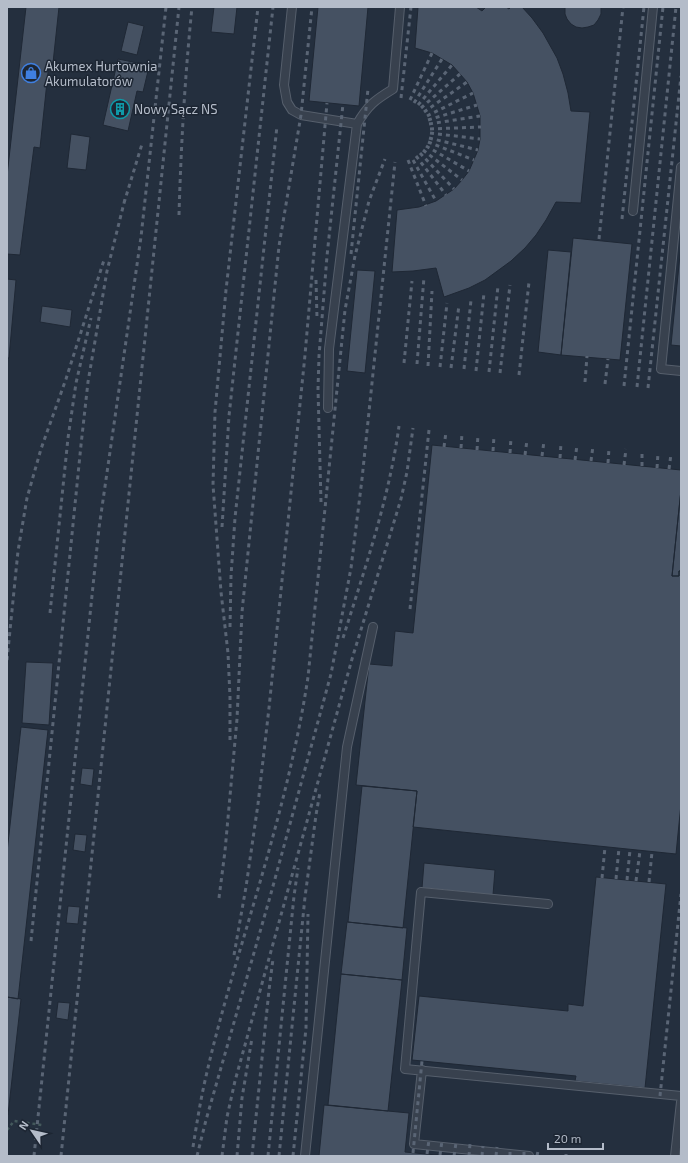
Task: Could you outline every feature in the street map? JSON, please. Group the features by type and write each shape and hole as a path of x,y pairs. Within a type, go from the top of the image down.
{"lane":[{"path":"292,7 284,85 287,102 292,110 301,115 357,124"},
{"path":"328,408 329,349 357,124 366,109 379,97 393,89 400,7"},
{"path":"633,211 653,7"},
{"path":"681,167 661,369 681,371"},
{"path":"306,1156 347,747 373,627"},
{"path":"548,904 421,892 405,1069 681,1096"},
{"path":"422,1070 414,1144 529,1156"},
{"path":"675,1156 681,1102"}],"path":[{"path":"7,1130 14,1121 42,1125"}],"building":[{"path":"26,7 59,7 53,63 49,63 40,148 34,147 20,255 7,254 7,176"},
{"path":"214,7 237,7 234,34 211,32"},
{"path":"318,7 368,7 359,106 309,101"},
{"path":"418,7 476,7 482,11 486,7 506,7 509,9 511,7 522,7 543,33 557,58 563,74 571,111 590,112 581,203 556,202 536,235 511,261 485,280 469,288 444,297 436,268 392,272 397,210 419,207 436,201 454,189 462,180 469,171 478,150 480,139 480,116 473,93 467,82 452,65 432,53 415,48"},
{"path":"565,7 601,7 601,14 594,25 582,28 576,27 567,19"},
{"path":"128,22 144,26 137,55 121,51"},
{"name":"Nowy Sącz NS","path":"118,59 143,64 141,70 148,71 143,92 137,91 128,131 103,125"},
{"path":"71,134 90,137 86,170 67,168"},
{"path":"573,238 632,244 620,360 561,355"},
{"path":"681,245 681,346 671,345"},
{"path":"548,250 571,252 561,355 538,352"},
{"path":"357,270 375,271 365,373 347,371"},
{"path":"7,279 16,280 9,358 7,358"},
{"path":"42,306 72,310 70,327 40,322"},
{"path":"432,445 681,470 681,490 672,576 679,576 679,571 681,571 681,804 676,854 413,827 417,791 356,785 369,664 392,666 395,631 413,633"},
{"path":"681,490 681,571 679,571 679,576 672,576"},
{"path":"26,662 53,663 49,725 22,723"},
{"path":"21,727 48,730 18,999 7,997 7,852"},
{"path":"82,768 94,769 92,786 80,784"},
{"path":"362,786 417,791 403,928 348,922"},
{"path":"75,834 87,835 85,852 73,850"},
{"path":"424,863 495,870 493,895 422,888"},
{"path":"596,877 666,884 645,1088 575,1081 576,1076 412,1060 419,996 568,1011 568,1004 583,1006"},
{"path":"68,906 80,907 78,924 66,923"},
{"path":"347,922 407,928 402,980 341,974"},
{"path":"341,974 402,980 388,1111 328,1105"},
{"path":"7,997 21,999 8,1115 7,1115"},
{"path":"58,1002 70,1003 68,1020 56,1018"},
{"path":"324,1105 409,1113 405,1152 447,1156 319,1156"}],"railway":[{"path":"34,1156 99,528 141,237 166,7"},
{"path":"61,1156 179,7"},
{"path":"179,215 187,59 192,7"},
{"path":"230,740 228,653 221,592 213,485 215,412 226,290 258,7"},
{"path":"222,527 229,416 273,7"},
{"path":"219,898 225,851 237,719 242,612 279,246 301,115 312,7"},
{"path":"401,98 411,7"},
{"path":"599,239 623,7"},
{"path":"622,219 644,7"},
{"path":"624,386 663,7"},
{"path":"637,387 676,7"},
{"path":"410,100 432,53"},
{"path":"414,103 442,59"},
{"path":"418,105 452,65"},
{"path":"421,108 460,74"},
{"path":"648,388 681,76"},
{"path":"424,112 467,82"},
{"path":"351,254 368,89"},
{"path":"427,116 473,93"},
{"path":"234,955 258,804 269,708 305,355 327,103"},
{"path":"321,502 318,389 319,356 327,256 343,104"},
{"path":"428,120 477,105"},
{"path":"429,124 480,116"},
{"path":"230,627 231,576 235,518 277,126"},
{"path":"430,129 481,127"},
{"path":"430,133 480,139"},
{"path":"429,138 478,150"},
{"path":"428,142 474,160"},
{"path":"124,203 142,144"},
{"path":"426,146 469,171"},
{"path":"423,150 462,180"},
{"path":"420,153 454,189"},
{"path":"416,156 446,195"},
{"path":"193,1147 213,1046 286,787 302,714 308,677 345,310 355,256 369,201 385,159"},
{"path":"408,160 426,206"},
{"path":"413,160 436,201"},
{"path":"197,1156 331,674 351,568 362,479 395,162"},
{"path":"31,941 88,382 107,271 125,199"},
{"path":"7,660 18,551 27,498 41,449 66,379 104,260"},
{"path":"417,364 424,277"},
{"path":"316,280 317,318"},
{"path":"404,363 412,281"},
{"path":"519,375 529,282"},
{"path":"500,373 510,285"},
{"path":"489,372 498,286"},
{"path":"428,366 432,291"},
{"path":"476,371 484,293"},
{"path":"464,369 471,300"},
{"path":"440,367 447,303"},
{"path":"451,368 459,305"},
{"path":"50,613 68,438 76,383 91,318"},
{"path":"585,382 587,356"},
{"path":"605,384 608,359"},
{"path":"343,638 383,507 395,453 399,426"},
{"path":"222,1156 227,1117 235,1081 352,659 401,499 407,472 413,428"},
{"path":"410,609 429,430"},
{"path":"444,447 446,432"},
{"path":"461,448 462,433"},
{"path":"477,450 478,435"},
{"path":"493,451 494,436"},
{"path":"510,453 511,438"},
{"path":"525,455 527,440"},
{"path":"542,456 544,441"},
{"path":"560,458 561,443"},
{"path":"575,460 577,445"},
{"path":"591,461 593,446"},
{"path":"608,463 609,448"},
{"path":"624,465 626,449"},
{"path":"642,451 642,466"},
{"path":"657,468 658,453"},
{"path":"669,469 671,454"},
{"path":"279,1156 305,897 320,792"},
{"path":"602,878 605,847"},
{"path":"616,879 619,848"},
{"path":"627,880 630,850"},
{"path":"636,881 640,851"},
{"path":"649,882 652,852"},
{"path":"268,1156 298,868"},
{"path":"660,1096 681,894"},
{"path":"293,1156 306,1028 308,914"},
{"path":"252,1156 273,959"},
{"path":"237,1156 242,1098 252,1038"},
{"path":"413,1153 422,1061"},
{"path":"427,1154 429,1140"},
{"path":"440,1155 442,1141"},
{"path":"454,1156 456,1143"},
{"path":"469,1156 470,1144"},
{"path":"482,1156 483,1146"},
{"path":"496,1156 497,1147"},
{"path":"510,1148 510,1156"},
{"path":"524,1150 524,1156"},
{"path":"537,1156 538,1151"}],"place":[{"name":"Akumex Hurtownia Akumulatorów","path":"31,73"},
{"name":"Nowy Sącz NS","path":"120,109"}]}
